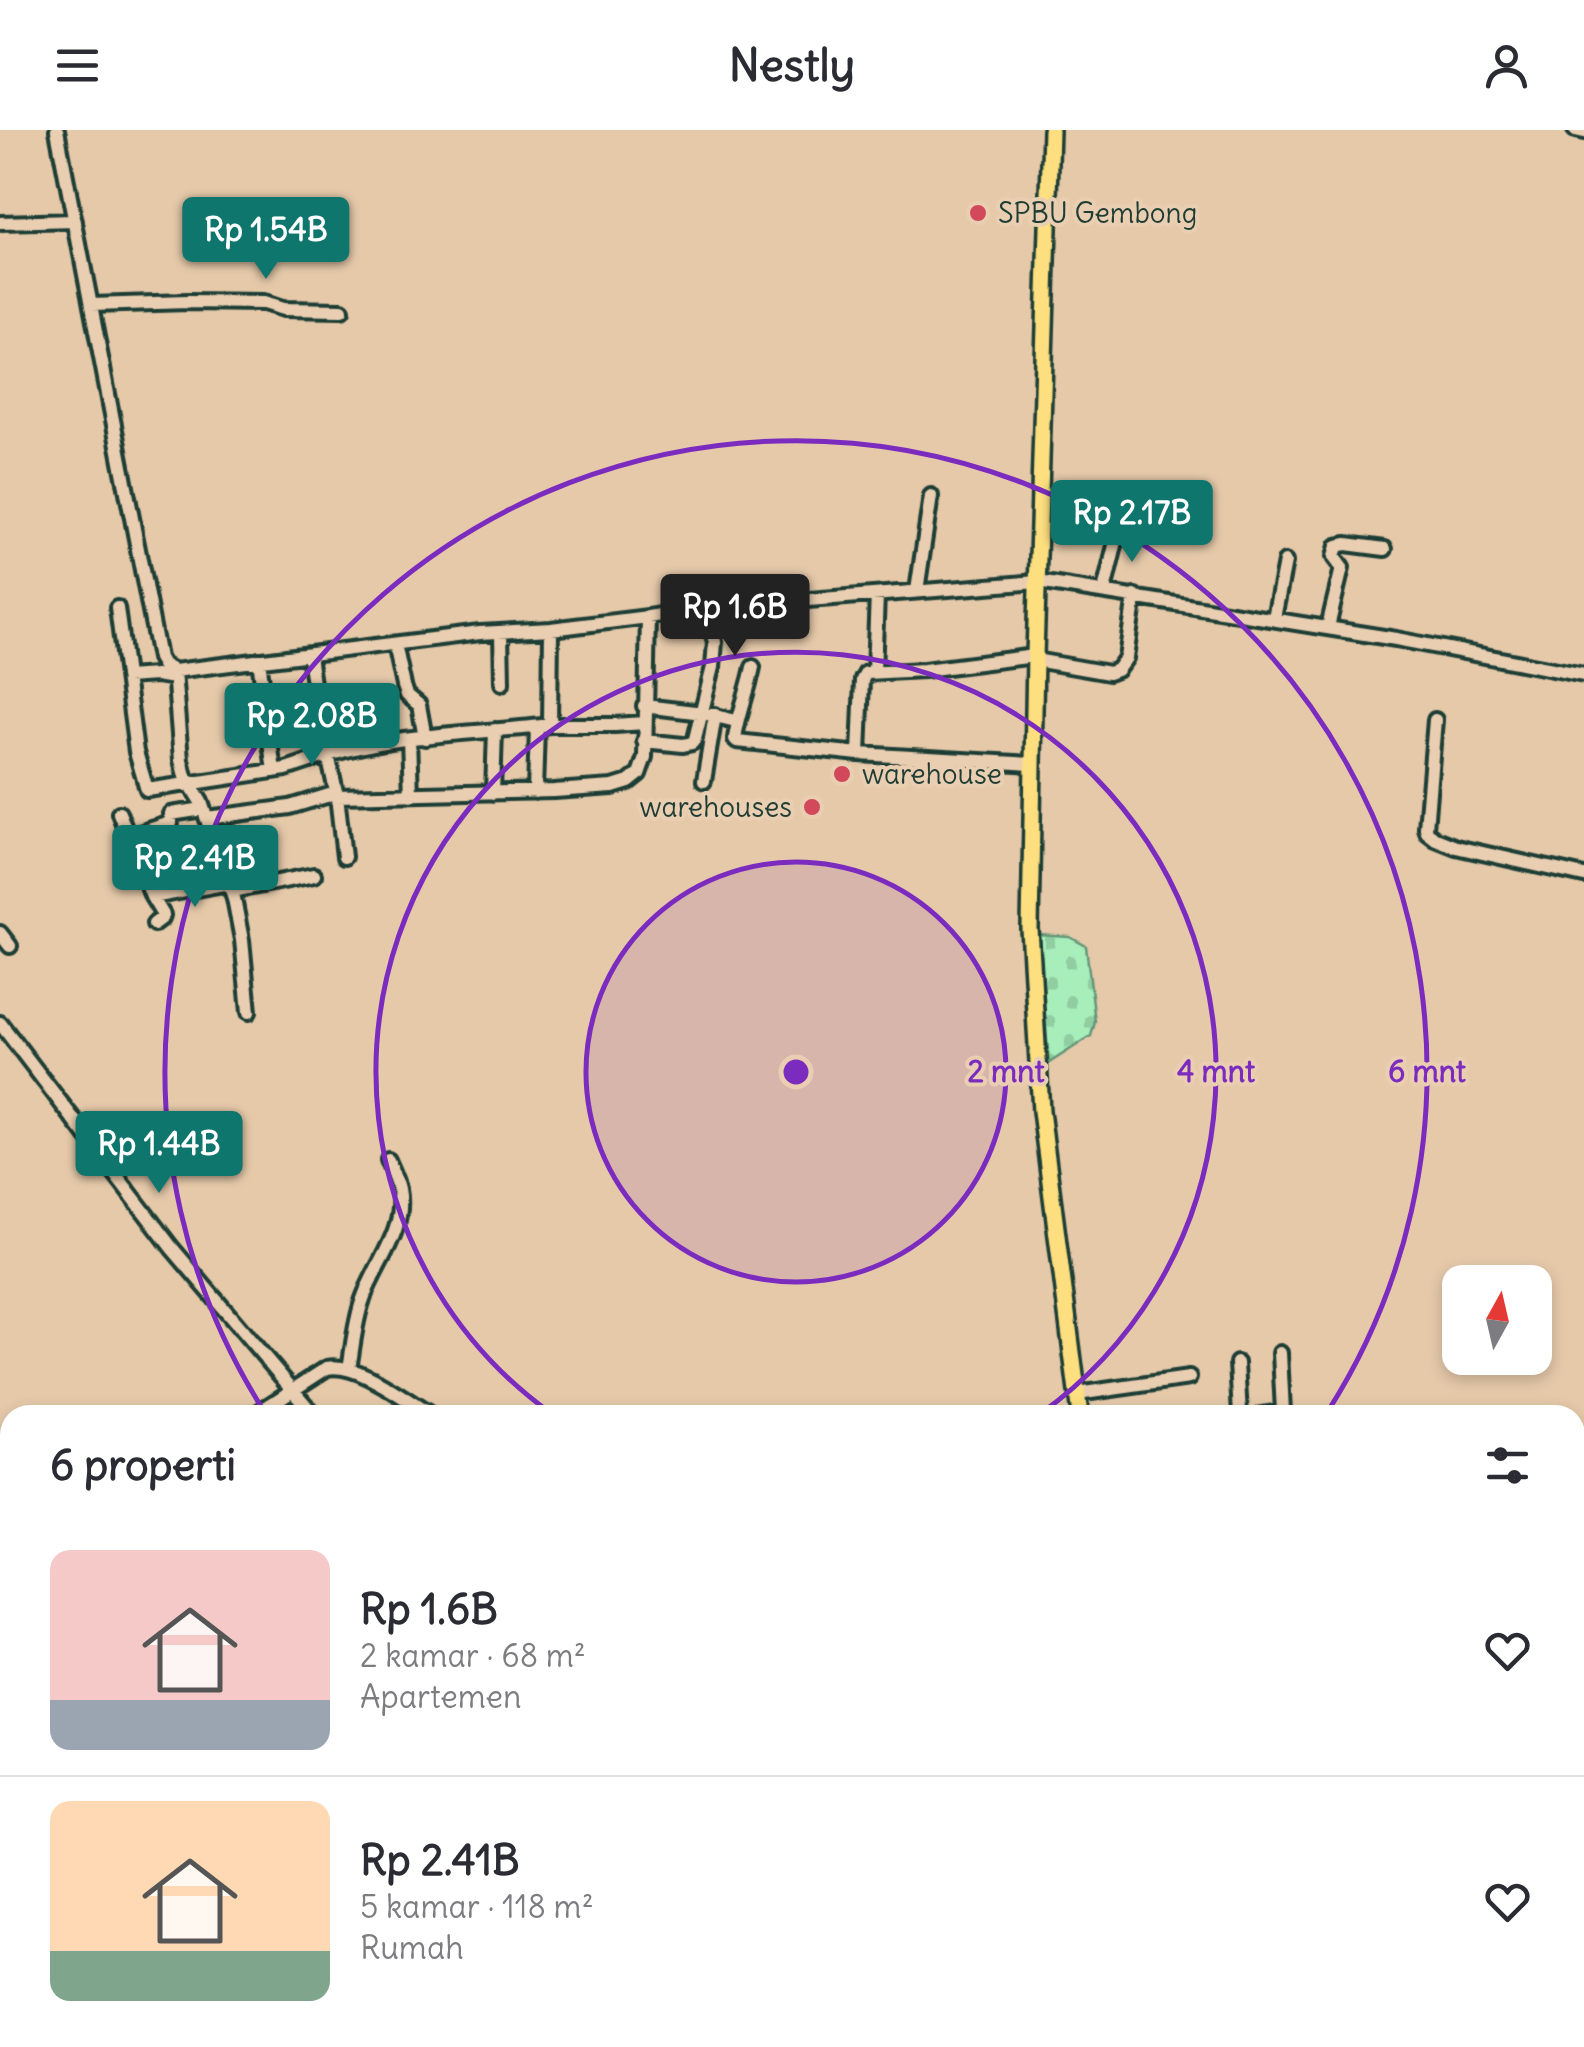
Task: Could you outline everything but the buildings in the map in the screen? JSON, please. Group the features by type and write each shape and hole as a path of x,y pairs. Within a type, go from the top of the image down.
{"main road":[{"path":"1051,130 1032,764 1032,995 1041,1111 1079,1405"}],"street":[{"path":"57,130 160,658 174,674 181,760 230,887 242,940 249,1012"},
{"path":"1575,130 1584,132"},
{"path":"0,223 75,221"},
{"path":"91,305 263,303 283,309 342,310"},
{"path":"917,592 931,496"},
{"path":"1104,591 1119,529"},
{"path":"1328,628 1342,568 1334,556 1337,546 1385,550"},
{"path":"1274,618 1285,562"},
{"path":"126,678 648,618 705,608 1038,582 1274,618 1584,675"},
{"path":"874,672 877,595"},
{"path":"859,754 862,680 866,672 1035,658 1104,672 1117,670 1126,658 1136,596"},
{"path":"117,608 136,752 145,788 152,791 274,770 352,748 409,740 544,726 644,723"},
{"path":"704,781 715,642 705,608"},
{"path":"129,836 171,823 170,814 290,807 336,795 536,792 612,787 629,782 642,767 648,618"},
{"path":"536,792 551,629"},
{"path":"501,632 502,683"},
{"path":"396,644 404,686 420,706 425,738"},
{"path":"309,655 344,857"},
{"path":"259,660 274,770"},
{"path":"754,667 736,721 737,741 859,754 1032,764"},
{"path":"644,706 736,721"},
{"path":"644,740 689,745 709,714"},
{"path":"1435,720 1426,828 1430,835 1456,846 1584,876"},
{"path":"494,793 495,730"},
{"path":"409,740 411,795"},
{"path":"119,812 152,897 163,915 154,924"},
{"path":"152,897 314,875"},
{"path":"0,933 10,946"},
{"path":"0,1023 172,1248 306,1405"},
{"path":"348,1368 360,1305 400,1213 399,1186 388,1160"},
{"path":"1280,1353 1283,1405"},
{"path":"1237,1362 1239,1405"},
{"path":"269,1405 334,1366 371,1379 414,1405"},
{"path":"1077,1394 1189,1378"}],"green space":[{"path":"1038,935 1070,937 1086,946 1095,1022 1091,1036 1049,1063"}],"place":[{"name":"SPBU Gembong","path":"978,213"},
{"name":"warehouse","path":"842,774"},
{"name":"warehouses","path":"812,807"}]}
